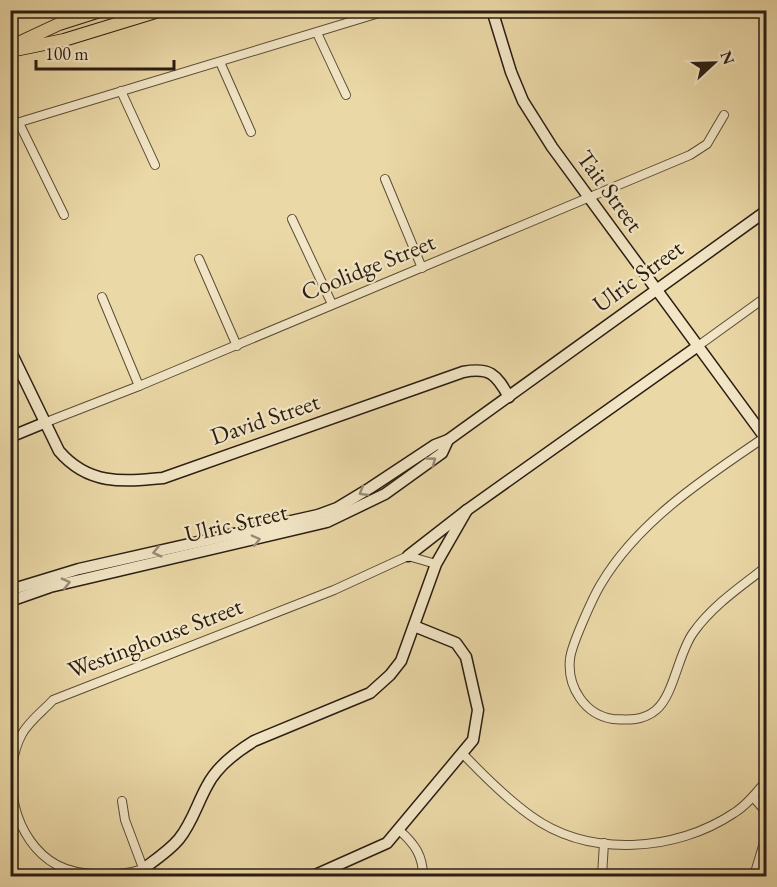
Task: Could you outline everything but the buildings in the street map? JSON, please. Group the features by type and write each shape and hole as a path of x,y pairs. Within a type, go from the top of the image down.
{"main road":[{"path":"10,49 59,24 103,10"},
{"path":"10,49 64,40 162,10"}],"street":[{"path":"10,125 389,10"},
{"name":"Tait Street","path":"492,10 511,72 523,101 587,196 766,438"},
{"path":"317,33 346,95"},
{"path":"220,62 251,132"},
{"path":"121,91 155,165"},
{"name":"Coolidge Street","path":"10,437 237,346 587,196 690,156 707,144 724,115"},
{"path":"19,123 63,215"},
{"path":"385,179 422,268"},
{"name":"Ulric Street","path":"10,590 79,569 318,515 337,508 435,445 448,440 766,211"},
{"path":"292,219 332,304"},
{"path":"199,259 237,346"},
{"path":"102,297 139,386"},
{"path":"408,556 467,510 766,297"},
{"name":"David Street","path":"10,350 58,451 70,465 98,478 131,481 163,478 463,372 481,369 495,375 509,397"},
{"path":"766,438 662,513 634,539 601,584 570,658 570,678 576,694 589,708 603,717 630,720 657,710 665,698 680,656 692,634 728,596 766,567"},
{"name":"Ulric Street","path":"10,601 50,587 327,522 385,494 442,453 448,440"},
{"path":"122,801 125,820 144,873 177,841 193,819 208,784 224,764 254,741 370,693 401,661 436,564 467,510"},
{"path":"408,556 436,564"},
{"name":"Westinghouse Street","path":"144,873 88,874 57,865 31,841 19,821 13,802 12,759 28,725 53,700 334,590 408,556"},
{"path":"313,876 380,848 399,830 473,740 478,710 466,657 456,643 414,626"},
{"path":"463,754 532,817 568,835 625,845 660,843 717,823 753,797 766,781"},
{"path":"753,797 766,812"},
{"path":"399,830 418,851 423,863 423,876"},
{"path":"754,876 766,836"},
{"path":"602,876 604,843"}]}
